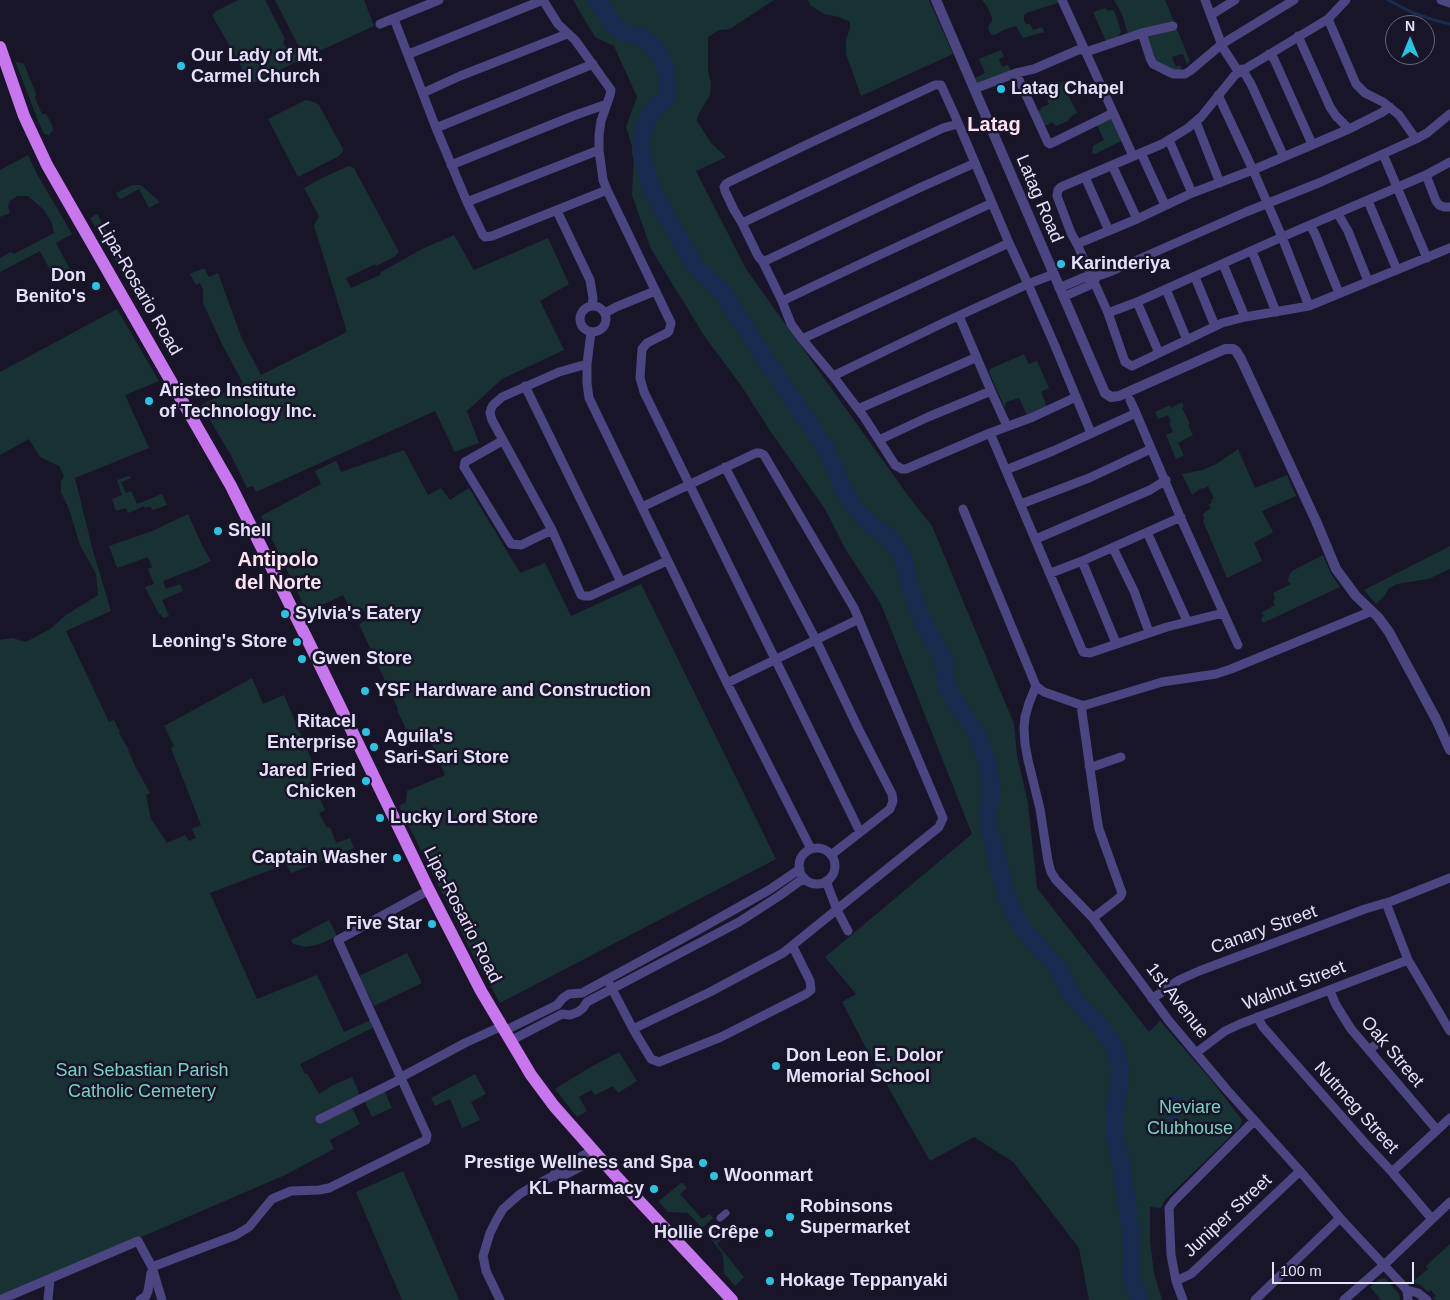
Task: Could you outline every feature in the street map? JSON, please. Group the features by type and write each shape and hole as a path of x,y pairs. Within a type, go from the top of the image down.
{"main road":[{"name":"Lipa-Rosario Road","path":"1,56 24,116 47,165 231,486 467,966 505,1033 530,1075 561,1114 732,1300"}],"street":[{"path":"380,24 439,0"},
{"path":"408,54 543,0 554,19 575,40 611,90 601,121 599,135 603,180 670,319 670,327 667,333 647,343 642,349 640,366 641,385 860,832"},
{"name":"Latag Road","path":"936,0 1105,393 1111,397 1119,396 1226,349 1233,349 1241,359 1322,534 1336,569 1356,596 1372,611"},
{"path":"1062,0 1113,113 1165,205"},
{"path":"1205,0 1222,44 1236,68 1241,70 1251,84 1284,157"},
{"path":"1211,15 1235,0"},
{"path":"1142,33 1153,64 1173,74 1185,74 1222,44 1294,0"},
{"path":"1346,0 1328,19 1241,70 1228,81 1196,122 1169,140 1062,186 1058,190 1058,200 1108,313 1125,362 1132,366 1215,326 1245,317 1309,306 1450,248"},
{"path":"1441,0 1450,3"},
{"path":"394,19 451,166 485,237 557,211 607,190"},
{"path":"1328,19 1356,84 1365,93 1384,102 1399,115 1416,139"},
{"path":"974,89 1016,73 1034,70 1078,50 1085,50 1173,26"},
{"path":"423,93 460,76 567,34"},
{"path":"1298,36 1330,107 1349,129"},
{"path":"1269,54 1274,59 1312,144"},
{"path":"436,128 593,64"},
{"path":"1016,73 1050,144 1113,113"},
{"path":"1076,397 1033,417 1007,426 906,469 895,465 858,409 791,324 782,301 724,186 935,85 941,85 1028,284 1076,397 1091,433"},
{"path":"1218,95 1282,237 1309,306"},
{"path":"451,166 607,104"},
{"path":"1077,244 1192,193 1253,170 1349,129 1382,113 1390,107"},
{"path":"1061,292 1321,182 1416,139 1427,133 1450,114"},
{"path":"1196,122 1220,183"},
{"path":"742,223 943,128 958,124"},
{"path":"1169,140 1192,193"},
{"path":"467,202 599,150"},
{"path":"1382,154 1427,258"},
{"path":"1108,313 1338,214 1397,186 1426,175 1450,162"},
{"path":"763,262 975,163"},
{"path":"1112,165 1137,219"},
{"path":"1426,175 1436,202 1444,208 1450,207"},
{"path":"1085,177 1109,231"},
{"path":"1368,200 1397,270"},
{"path":"782,301 992,203"},
{"path":"557,211 590,280 593,298 592,306"},
{"path":"1338,214 1348,231 1368,281"},
{"path":"1310,225 1339,293"},
{"path":"802,339 1009,243"},
{"path":"1252,251 1276,312"},
{"path":"1223,264 1245,317"},
{"path":"833,376 958,316 1054,274"},
{"path":"1195,277 1215,326"},
{"path":"1166,289 1187,340"},
{"path":"605,313 655,291"},
{"path":"1137,302 1159,353"},
{"path":"592,306 599,307 605,313 606,321 602,328 595,332 583,328 579,321 579,316 584,309 592,306"},
{"path":"958,316 1007,426"},
{"path":"591,332 587,364 589,398 727,683 811,849"},
{"path":"858,409 976,358"},
{"path":"587,364 572,367 502,397 491,409 492,420 552,530 581,594 590,596 668,561"},
{"path":"525,386 621,582"},
{"path":"879,440 991,391"},
{"path":"1130,400 1222,613 1238,645"},
{"path":"1006,470 1136,413"},
{"path":"990,433 1083,652 1090,653 1149,632 1222,613"},
{"path":"502,441 465,462 464,467 511,544 521,545 552,530"},
{"path":"1021,504 1088,478 1151,449"},
{"path":"633,1029 770,962 793,947 940,827 943,818 854,608 764,455 756,453 642,507"},
{"path":"725,467 816,640 892,794 890,809 831,855"},
{"path":"1036,539 1150,490 1166,480"},
{"path":"963,509 1036,686 1044,692 1086,705 1162,682 1216,674 1372,611 1389,632 1436,719 1450,750"},
{"path":"1051,573 1113,548 1181,517"},
{"path":"1147,532 1187,621"},
{"path":"1113,548 1134,591 1149,632"},
{"path":"1082,561 1116,643"},
{"path":"727,683 859,619"},
{"name":"1st Avenue","path":"1036,686 1029,703 1024,728 1028,760 1038,798 1051,872 1056,880 1107,935 1152,999 1254,1121 1407,1290"},
{"path":"1081,705 1099,829 1122,893 1120,897 1093,918"},
{"path":"1089,766 1095,766 1121,757"},
{"path":"820,848 831,855 835,869 834,874 826,881 817,884 804,878 800,869 803,855 811,849 820,848"},
{"path":"505,1033 557,1005 569,994 582,993 734,910 800,869"},
{"path":"320,1119 465,1043 505,1033 562,1014 570,1015 578,1012 587,1002 739,922 804,878"},
{"name":"Canary Street","path":"1152,999 1179,980 1199,971 1450,878"},
{"path":"826,881 837,910 848,931"},
{"path":"152,1267 236,1234 249,1227 272,1199 291,1191 329,1188 426,1140 426,1135 401,1078 338,940 429,890"},
{"path":"1389,902 1392,921 1408,960 1449,1028"},
{"path":"607,980 651,1059 659,1062 721,1037 806,994 811,987 810,981 793,947"},
{"name":"Walnut Street","path":"1196,1052 1225,1031 1257,1017 1408,960"},
{"name":"Oak Street","path":"1330,990 1336,1005 1348,1025 1437,1130"},
{"path":"582,993 587,1002"},
{"path":"557,1005 562,1014"},
{"name":"Nutmeg Street","path":"1257,1017 1262,1027 1432,1219"},
{"path":"1368,1050 1380,1042"},
{"path":"1392,1172 1450,1118"},
{"path":"1183,1300 1176,1281 1171,1255 1169,1208 1174,1200 1254,1121"},
{"path":"500,1300 484,1264 483,1256 490,1233 497,1219 520,1194 553,1176 557,1170 596,1154"},
{"name":"Juniper Street","path":"1176,1281 1191,1274 1300,1171"},
{"path":"1344,1300 1450,1202"},
{"path":"1255,1300 1340,1218"},
{"path":"0,1300 138,1241 152,1267 162,1300"},
{"path":"140,1300 148,1292 152,1267"},
{"path":"48,1300 50,1279"},
{"path":"1408,1300 1407,1290 1418,1293 1427,1300"}],"green space":[{"path":"238,0 265,0 285,39 283,43 292,49 299,47 275,0 364,0 374,26 249,85 243,75 241,66 213,17 216,11"},
{"name":"Neviare Clubhouse","path":"573,0 774,0 730,29 719,30 708,37 710,95 698,115 697,121 711,143 726,157 696,171 746,269 909,497 932,526 1014,724 1017,756 1028,803 1037,888 1149,1032 1160,1021 1213,1082 1242,1120 1239,1128 1164,1201 1161,1208 1150,1207 1150,1241 1154,1273 1162,1300 1089,1300 1079,1248 1013,1162 974,1137 930,1161 842,1002 856,994 825,957 972,834 881,604 846,550 825,509 740,384 705,337 651,249 632,195 634,153 626,127 637,97 614,46 595,37"},
{"path":"808,0 929,0 953,54 861,96 846,54 846,40 850,22 839,17 824,14 810,5"},
{"path":"982,0 1060,0 1061,2 1026,13 1024,21 1026,24 1030,24 1033,30 1042,27 1044,32 1023,38 1016,26 994,35 991,34 988,29 992,18"},
{"path":"1114,0 1165,0 1174,22 1128,34 1122,14"},
{"path":"1105,8 1108,11 1114,11 1121,32 1118,36 1106,41 1093,12"},
{"path":"1176,27 1190,61 1187,65 1183,54 1172,57 1176,67 1180,65 1182,71 1177,72 1155,61 1146,35"},
{"path":"1001,50 1004,56 999,59 1002,67 1008,65 1011,71 978,85 975,78 985,73 979,59"},
{"path":"15,61 24,64 42,114 46,114 52,125 53,130 49,135 44,134"},
{"path":"1064,81 1067,85 1064,87 1077,113 1070,117 1068,121 1056,126 1052,122 1044,125 1036,112 1049,104 1047,100 1056,96 1054,89"},
{"path":"306,100 319,105 343,151 339,156 298,177 268,119"},
{"path":"1112,118 1123,140 1095,154 1092,153 1093,146 1104,140 1097,125"},
{"path":"28,155 72,234 56,243 72,273 56,281 40,251 0,272 0,258 11,252 14,254 54,233 52,223 44,210 28,196 17,196 10,201 8,207 10,213 0,217 0,170"},
{"path":"349,166 354,168 399,252 394,257 376,266 375,264 346,278 351,288 380,275 381,272 422,249 454,235 474,270 548,238 569,284 540,301 564,350 502,379 467,411 479,443 454,452 435,411 256,492 253,486 247,488 232,457 201,405 243,383 203,303 203,290 200,283 196,285 190,274 204,268 209,277 218,273 242,339 261,375 347,332 314,226 319,216 304,188"},
{"path":"132,185 142,186 160,202 149,208 139,189 121,199 119,198 116,193"},
{"path":"97,214 125,263 121,265 119,262 117,263 90,218"},
{"name":"San Sebastian Parish Catholic Cemetery","path":"117,309 159,381 125,395 149,448 75,478 93,551 111,611 66,631 109,722 114,720 135,766 150,793 146,795 151,819 167,843 185,835 189,841 196,838 192,829 201,825 171,748 174,746 164,726 252,678 263,704 284,695 317,773 310,777 325,810 319,813 327,828 330,827 336,843 350,838 354,848 291,873 286,864 210,893 257,999 317,975 344,1032 371,1020 374,1027 300,1064 319,1094 333,1085 352,1077 360,1095 351,1106 360,1124 330,1140 334,1149 285,1175 0,1298 0,640 12,638 26,642 50,629 66,615 98,595 96,574 80,545 69,509 61,492 61,482 64,476 59,466 40,457 29,439 0,455 0,372"},
{"path":"1024,354 1029,364 1037,361 1049,388 1041,392 1047,407 1027,415 1019,398 1006,402 1005,408 989,372 990,369"},
{"path":"1182,402 1184,407 1182,408 1193,435 1178,443 1184,455 1176,459 1166,435 1173,432 1169,423 1171,421 1168,415 1158,419 1155,412 1170,405 1171,408"},
{"path":"1238,449 1255,488 1287,475 1296,496 1262,511 1273,532 1254,543 1262,561 1227,578 1203,521 1203,514 1211,508 1209,505 1214,498 1208,486 1203,489 1201,488 1192,495 1182,474 1203,470 1218,463"},
{"path":"404,450 428,495 441,488 450,500 469,488 520,573 545,563 571,616 641,584 776,859 500,1003 474,957 399,806 406,802 407,791 445,775 428,736 412,742 359,624 368,619 362,608 352,612 343,595 307,612 261,516 321,484 315,471 336,461 341,472"},
{"path":"129,476 131,478 121,482 126,493 131,491 137,504 162,494 167,505 153,510 150,506 145,508 144,506 128,513 126,508 116,511 112,499 122,495 117,480"},
{"path":"188,514 211,561 163,581 166,589 180,584 183,591 162,600 169,616 163,618 145,587 154,584 148,569 152,567 148,557 117,568 109,546 152,531"},
{"path":"1450,546 1450,569 1428,579 1397,584 1389,588 1376,604 1364,590"},
{"path":"1323,555 1331,574 1340,587 1263,623 1261,619 1264,615 1261,613 1275,605 1273,593 1291,584 1288,581 1292,571"},
{"path":"329,920 337,936 320,944 306,947 293,944 291,940"},
{"path":"407,953 422,983 374,1006 359,976"},
{"path":"619,1052 637,1081 618,1093 613,1086 595,1095 591,1090 579,1097 587,1111 577,1117 555,1089"},
{"path":"475,1074 486,1094 471,1102 480,1120 462,1128 450,1099 435,1106 431,1098"},
{"path":"384,1090 392,1108 372,1117 364,1100"},
{"path":"403,1171 459,1300 402,1300 356,1192"},
{"path":"681,1183 687,1188 680,1194 702,1219 709,1214 713,1218 702,1228 688,1213 668,1212 659,1202"},
{"path":"718,1225 727,1234 717,1244 744,1277 735,1286 724,1273 723,1254 707,1234"},
{"path":"1450,1244 1450,1300 1436,1300 1433,1298 1436,1296 1431,1290 1428,1292 1421,1285 1412,1282 1428,1269 1426,1266"},
{"path":"1385,1278 1399,1294 1400,1300 1381,1300 1370,1287 1379,1279"}],"water":[{"path":"1170,1096 1179,1096 1178,1129 1170,1128"}],"waterway":[{"path":"597,0 616,28 628,34 640,36 649,43 661,56 666,68 667,97 650,113 642,134 641,152 652,190 695,266 723,293 825,447 845,493 857,511 874,528 889,537 902,556 911,590 923,622 944,661 946,685 957,705 975,730 987,761 992,790 988,823 1007,897 1015,916 1025,932 1058,968 1069,991 1114,1045 1120,1066 1119,1089 1114,1116 1114,1134 1128,1209 1132,1253 1131,1274 1139,1300"},
{"path":"1388,0 1411,12 1450,24"}],"place":[{"name":"Our Lady of Mt. Carmel Church","path":"181,66"},
{"name":"Latag Chapel","path":"1001,89"},
{"name":"Karinderiya","path":"1061,264"},
{"name":"Don Benito's","path":"96,286"},
{"name":"Aristeo Institute of Technology Inc.","path":"149,401"},
{"name":"Shell","path":"218,531"},
{"name":"Sylvia's Eatery","path":"285,614"},
{"name":"Leoning's Store","path":"297,642"},
{"name":"Gwen Store","path":"302,659"},
{"name":"YSF Hardware and Construction","path":"365,691"},
{"name":"Ritacel Enterprise","path":"366,732"},
{"name":"Aguila's Sari-Sari Store","path":"374,747"},
{"name":"Jared Fried Chicken","path":"366,781"},
{"name":"Lucky Lord Store","path":"380,818"},
{"name":"Captain Washer","path":"397,858"},
{"name":"Five Star","path":"432,924"},
{"name":"Don Leon E. Dolor Memorial School","path":"776,1066"},
{"name":"Prestige Wellness and Spa","path":"703,1163"},
{"name":"Woonmart","path":"714,1176"},
{"name":"KL Pharmacy","path":"654,1189"},
{"name":"Robinsons Supermarket","path":"790,1217"},
{"name":"Hollie Crêpe","path":"769,1233"},
{"name":"Hokage Teppanyaki","path":"770,1281"}],"district":[{"name":"Latag","path":"994,125"},
{"name":"Antipolo del Norte","path":"278,572"}]}
